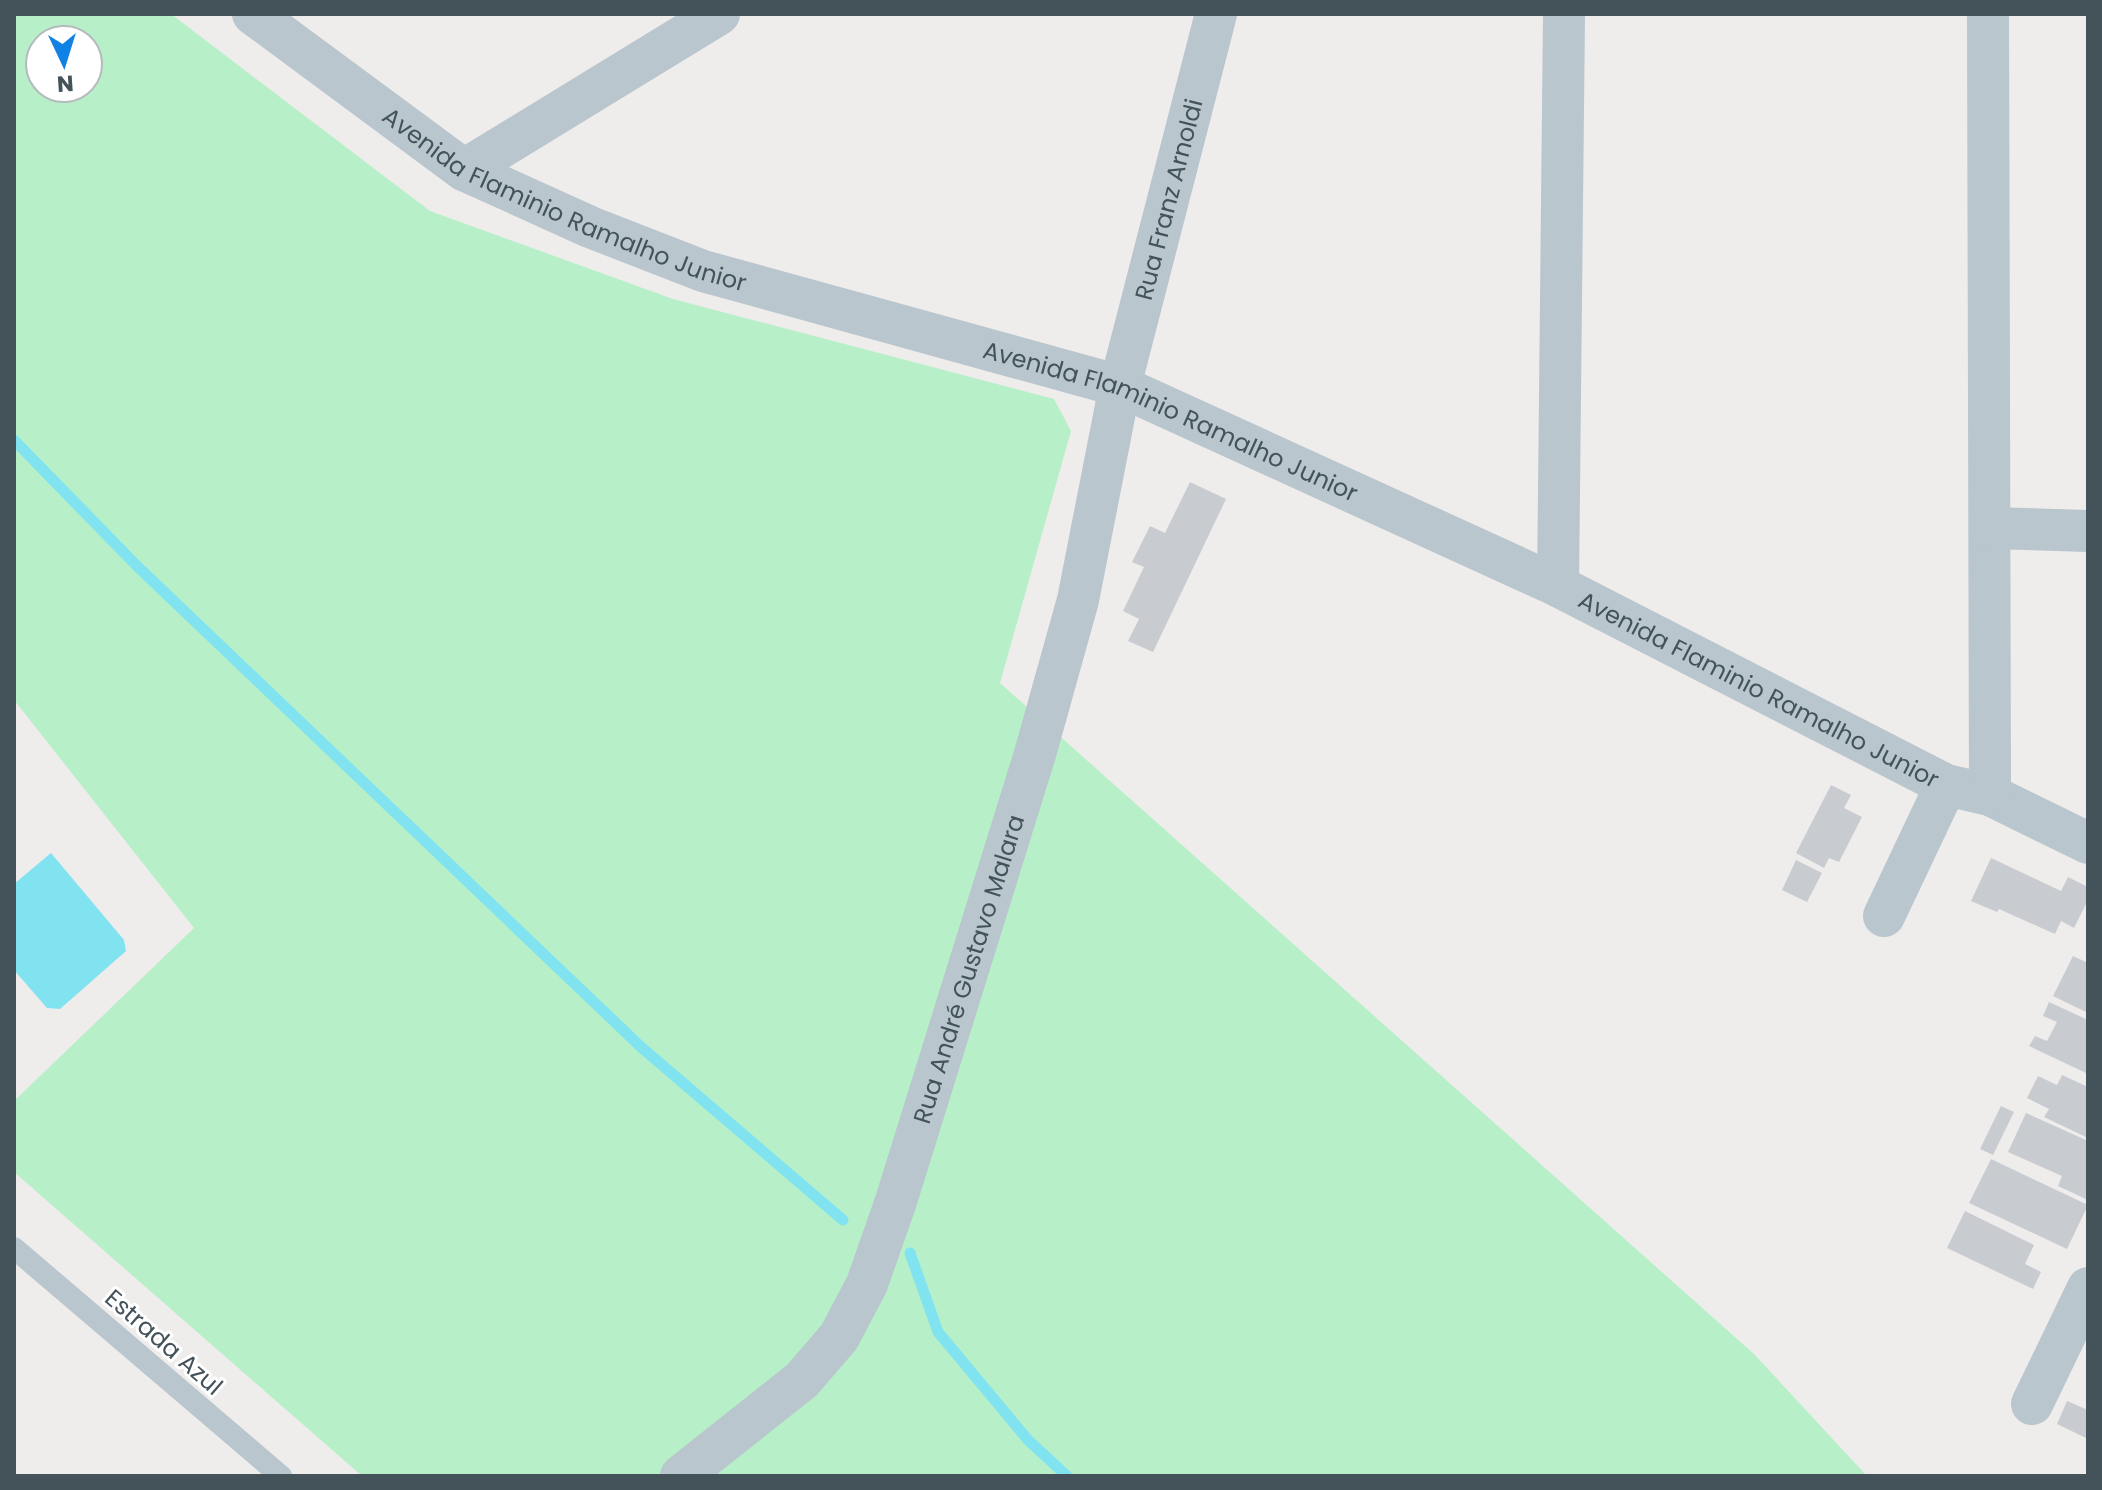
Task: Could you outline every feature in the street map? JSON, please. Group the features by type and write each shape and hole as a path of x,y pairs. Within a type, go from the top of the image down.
{"street":[{"name":"Avenida Flaminio Ramalho Junior","path":"253,14 464,170 590,227 703,271 1120,386 1558,586 1946,785 1990,795 2088,843"},
{"path":"464,170 719,14"},
{"name":"Rua Franz Arnoldi","path":"1120,386 1216,14"},
{"path":"1558,586 1564,14"},
{"path":"1988,14 1990,795"},
{"name":"Rua André Gustavo Malara","path":"681,1476 802,1380 839,1337 867,1284 896,1201 1035,754 1078,600 1120,386"},
{"path":"1990,528 2088,531"},
{"path":"1884,916 1946,785"},
{"path":"2032,1404 2088,1288"}],"lane":[{"name":"Estrada Azul","path":"14,1248 281,1476"}],"green space":[{"path":"14,14 171,14 430,211 673,299 1054,399 1071,431 1000,683 1754,1354 1867,1476 362,1476 14,1172 14,1101 194,928 14,700"}],"water":[{"path":"51,853 124,940 126,951 60,1009 47,1008 14,970 14,884"}],"building":[{"path":"1190,482 1226,499 1153,652 1128,641 1139,619 1123,611 1144,567 1132,562 1150,526 1165,533"},
{"path":"1831,785 1851,795 1844,808 1862,817 1839,862 1829,858 1824,868 1796,853"},
{"path":"1991,858 2061,891 2068,877 2088,887 2088,900 2074,928 2061,921 2055,934 1999,909 1997,912 1971,901"},
{"path":"1796,860 1822,873 1807,902 1782,890"},
{"path":"2073,956 2088,963 2088,1013 2053,996"},
{"path":"2049,1002 2088,1020 2088,1074 2029,1046 2035,1036 2047,1041 2057,1022 2043,1016"},
{"path":"2062,1075 2088,1087 2086,1137 2044,1117 2049,1109 2027,1098 2038,1076 2057,1085"},
{"path":"2001,1106 2014,1112 1993,1155 1980,1149"},
{"path":"2026,1113 2088,1141 2088,1200 2058,1186 2062,1176 2008,1152"},
{"path":"1991,1159 2088,1205 2067,1249 1969,1203"},
{"path":"1965,1211 2034,1245 2025,1264 2041,1272 2033,1289 1947,1248"},
{"path":"2067,1401 2088,1410 2088,1439 2057,1424"}],"waterway":[{"path":"14,440 136,565 641,1047 843,1220"},
{"path":"910,1253 938,1332 1028,1440 1067,1476"}]}
